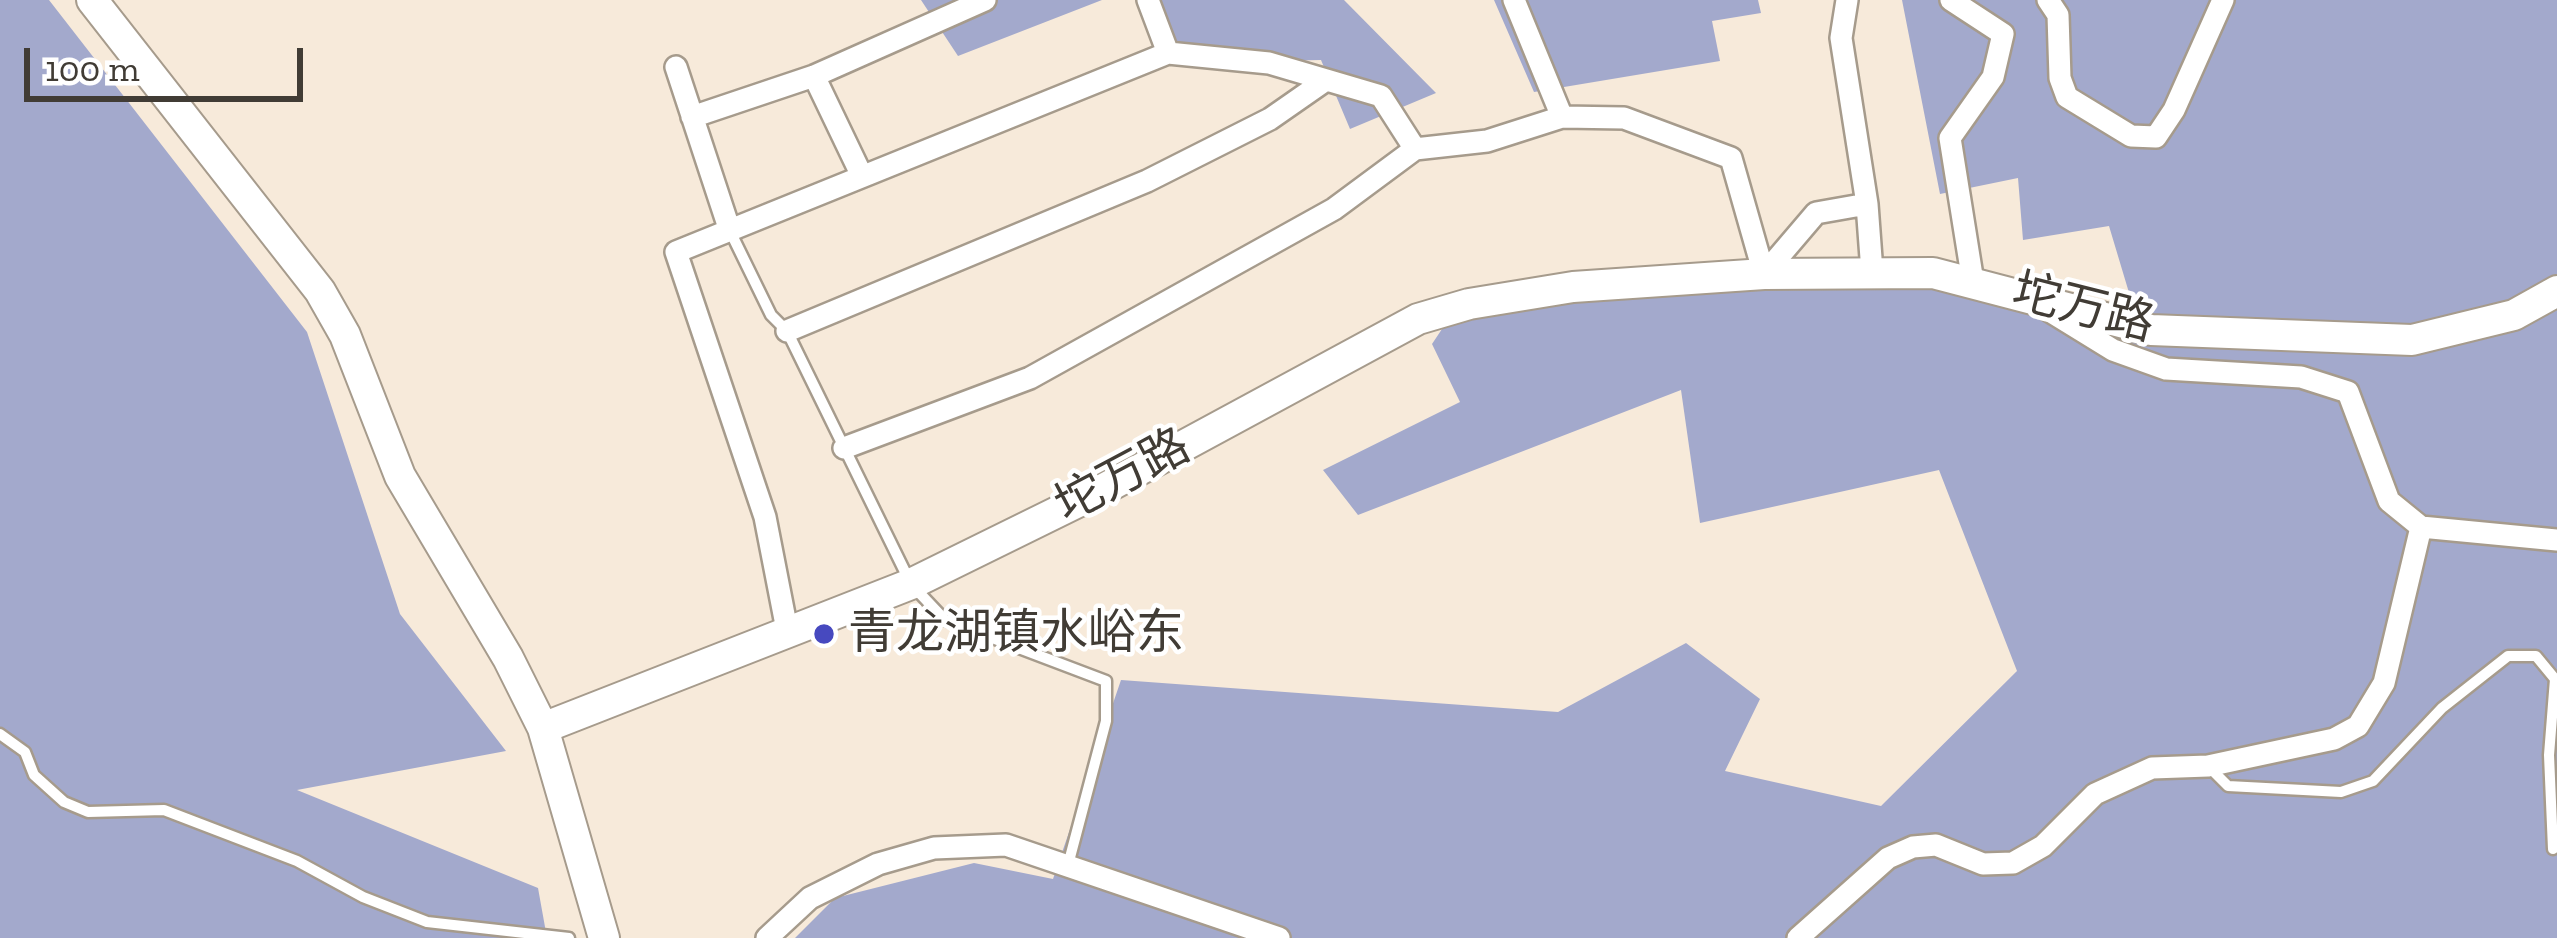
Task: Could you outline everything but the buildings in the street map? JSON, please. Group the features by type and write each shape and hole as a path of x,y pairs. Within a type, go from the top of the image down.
{"main road":[{"path":"92,0 320,291 345,334 400,476 508,658 543,728 565,786 604,938"},
{"name":"坨万路","path":"543,728 911,584 1100,491 1418,319 1573,287 1764,274 1933,273 2151,330 2412,340 2514,316 2557,291"}],"street":[{"path":"692,117 814,76 986,0"},
{"path":"1148,0 1168,53"},
{"path":"1514,0 1562,117"},
{"path":"1846,0 1841,38 1873,272"},
{"path":"1951,0 2003,34 1994,77 1950,138 1973,281"},
{"path":"2048,0 2058,15 2060,78 2067,98 2131,136 2156,136 2174,110 2223,0"},
{"path":"788,634 765,517 676,252 1168,53 1269,63 1382,96 1415,149"},
{"path":"676,67 729,228"},
{"path":"814,76 861,174"},
{"path":"787,331 1147,181 1270,119 1326,80"},
{"path":"844,448 1050,368 1334,209 1415,149 1487,141 1562,117 1624,118 1731,158 1764,274"},
{"path":"1764,274 1816,213 1867,204"},
{"path":"2032,300 2113,350 2167,369 2301,377 2348,392 2389,501 2421,527 2557,540"},
{"path":"1798,938 1888,858 1913,847 1936,845 1982,864 2013,863 2043,846 2095,794 2152,768 2208,766 2334,739 2358,726 2384,683 2421,527"},
{"path":"767,938 810,898 878,864 934,848 1006,845 1279,938"}],"lane":[{"path":"729,228 771,315 787,331 911,584 945,620 1106,681 1106,721 1068,866"},
{"path":"2208,766 2228,786 2341,792 2373,781 2442,709 2508,656 2536,656 2554,679 2549,755 2553,850 2557,846"},
{"path":"0,734 25,752 34,775 64,802 88,812 164,810 297,861 363,897 427,922 569,938"}],"shaded area":[{"path":"0,0 49,0 307,332 400,614 506,751 297,790 538,888 547,938 0,938"},
{"path":"921,0 1102,0 958,56"},
{"path":"1136,0 1344,0 1436,93 1350,129 1321,60 1176,63"},
{"path":"1494,0 1758,0 1761,13 1712,21 1720,61 1534,92"},
{"path":"1902,0 2557,0 2557,938 795,938 835,898 974,863 1053,879 1121,680 1558,712 1686,643 1760,699 1725,771 1881,806 2017,671 1939,470 1700,523 1681,390 1358,515 1323,470 1460,402 1432,344 1466,293 1918,273 2133,306 2109,226 2023,240 2018,178 1940,194"}],"place":[{"name":"青龙湖镇水峪东","path":"824,634"}]}
